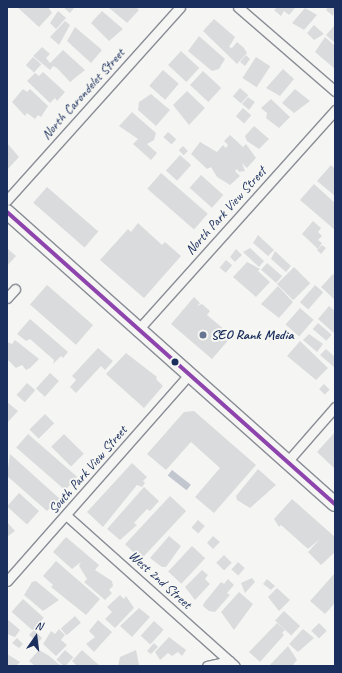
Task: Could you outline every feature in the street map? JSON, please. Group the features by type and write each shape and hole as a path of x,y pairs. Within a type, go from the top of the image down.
{"main road":[{"path":"7,212 137,331 335,504"}],"street":[{"name":"North Carondelet Street","path":"7,200 180,7"},
{"path":"238,7 335,91"},
{"name":"North Park View Street","path":"137,331 335,110"},
{"path":"7,298 15,289"},
{"name":"South Park View Street","path":"7,581 67,516 188,376"},
{"path":"287,462 335,407"},
{"name":"West 2nd Street","path":"67,516 232,663"},
{"path":"207,666 232,663"}],"shaded area":[{"path":"172,470 191,485 187,490 168,476"}],"building":[{"path":"17,7 48,7 52,13 39,27"},
{"path":"63,7 75,7 70,13"},
{"path":"108,7 136,7 139,10 127,23"},
{"path":"277,7 296,7 289,15 284,11 281,16 274,10"},
{"path":"328,7 335,7 333,16 326,10"},
{"path":"305,8 317,15 304,30 292,23"},
{"path":"58,11 66,18 56,29 50,23"},
{"path":"102,11 123,29 109,41 91,23"},
{"path":"214,19 235,37 229,47 232,48 237,42 247,53 237,64 203,31"},
{"path":"65,21 70,25 59,45 50,37"},
{"path":"314,25 324,34 314,40 307,33"},
{"path":"335,25 335,43 326,35"},
{"path":"75,27 102,50 91,63 67,41"},
{"path":"199,36 225,59 219,69 212,71 188,51"},
{"path":"325,37 335,46 335,69 315,52"},
{"path":"42,47 50,54 46,58 50,63 63,50 85,70 70,82 57,68 53,66 50,70 33,56"},
{"path":"181,51 199,68 186,82 168,65"},
{"path":"246,55 250,59 245,66 240,62"},
{"path":"33,57 41,64 34,73 26,65"},
{"path":"256,57 270,66 257,87 242,78"},
{"path":"283,69 294,79 280,96 266,88"},
{"path":"163,70 179,84 165,100 149,86"},
{"path":"203,71 221,88 208,102 190,85"},
{"path":"43,72 65,92 57,101 55,98 50,103 27,81 35,73 39,76"},
{"path":"240,88 248,95 241,104 233,96"},
{"path":"23,89 27,92 30,89 48,106 41,117 38,115 35,119 27,113 25,116 12,102"},
{"path":"295,89 310,101 294,113 282,103"},
{"path":"187,91 205,108 189,125 173,105"},
{"path":"151,94 170,110 156,126 138,110 139,102"},
{"path":"248,97 255,102 249,110 242,104"},
{"path":"271,99 290,117 279,128 266,118 267,113 261,108"},
{"path":"243,108 251,115 244,124 236,116"},
{"path":"132,112 156,133 154,140 147,144 157,153 151,160 133,144 138,139 119,126"},
{"path":"254,126 269,139 259,149 247,141 245,136"},
{"path":"168,132 176,139 172,144 163,137"},
{"path":"230,135 243,147 246,144 256,158 247,168 242,163 245,171 239,172 237,169 235,171 240,176 230,185 217,177 211,167 207,169 191,154 200,142 217,152 223,145 226,148 228,145 224,141"},
{"path":"7,143 19,157 7,170"},
{"path":"183,146 188,151 184,155 179,150"},
{"path":"180,155 191,165 177,181 166,171"},
{"path":"331,165 335,169 335,196 317,181"},
{"path":"161,173 208,214 194,230 147,189"},
{"path":"201,175 223,195 212,208 190,188"},
{"path":"314,184 335,203 335,230 300,200"},
{"path":"47,187 98,232 85,247 33,203"},
{"path":"313,221 321,228 318,232 322,236 318,240 322,243 318,249 302,234"},
{"path":"138,223 162,245 165,242 181,256 144,298 100,260 128,229 131,232"},
{"path":"258,235 274,250 268,256 253,243"},
{"path":"322,245 326,248 321,254 317,250"},
{"path":"7,248 16,256 7,266"},
{"path":"250,248 264,261 259,267 243,252"},
{"path":"236,249 242,255 235,262 230,257"},
{"path":"275,251 291,266 286,272 271,259"},
{"path":"226,260 232,265 226,273 220,268"},
{"path":"247,262 260,269 258,271 270,282 256,297 233,277"},
{"path":"267,263 282,276 276,283 261,270"},
{"path":"294,267 310,283 293,300 277,284"},
{"path":"333,274 335,276 335,300 321,287"},
{"path":"47,285 93,325 76,345 30,305"},
{"path":"315,285 323,292 308,310 300,302"},
{"path":"278,286 293,302 279,318 261,304"},
{"path":"194,297 200,303 197,306 202,304 210,311 207,315 232,336 212,359 171,324"},
{"path":"329,306 335,311 335,334 318,319"},
{"path":"300,308 314,320 299,336 286,325"},
{"path":"30,319 68,352 63,358 61,356 53,364 54,360 30,339 26,341 17,334"},
{"path":"318,323 332,335 326,341 313,329"},
{"path":"309,334 323,344 317,352 303,340"},
{"path":"15,340 39,359 26,370 22,365 16,368 7,359 7,342 12,344"},
{"path":"300,341 328,368 316,380 287,356"},
{"path":"98,348 113,361 105,370 101,366 76,393 70,387 76,380 72,376"},
{"path":"326,349 335,357 334,367 320,355"},
{"path":"126,353 157,377 156,379 163,386 144,408 106,374"},
{"path":"50,373 59,381 45,397 36,389"},
{"path":"27,383 35,390 25,402 17,395"},
{"path":"324,384 330,390 325,395 319,389"},
{"path":"7,402 18,411 7,423"},
{"path":"194,411 256,465 214,513 195,497 220,468 191,442 166,470 147,454 184,412"},
{"path":"45,414 54,423 39,439 29,430"},
{"path":"335,432 335,469 317,452"},
{"path":"28,434 77,477 65,490 16,448"},
{"path":"64,434 84,454 71,467 51,447"},
{"path":"10,454 60,499 47,511 7,476"},
{"path":"132,463 147,477 143,481 145,483 142,487 137,485 103,527 87,512"},
{"path":"258,469 276,485 250,508 237,500 236,496"},
{"path":"144,487 159,501 150,511 147,509 134,523 137,525 120,540 107,529"},
{"path":"19,493 39,511 27,524 7,506"},
{"path":"170,496 186,511 141,559 125,544"},
{"path":"292,499 335,537 335,552 321,565 308,552 320,539 308,549 281,525 279,527 274,519"},
{"path":"198,520 205,526 198,533 191,528"},
{"path":"7,522 15,531 7,537"},
{"path":"169,536 181,546 166,567 162,567 150,558"},
{"path":"213,536 220,542 213,549 207,543"},
{"path":"66,537 99,565 95,570 112,581 113,586 109,590 112,593 105,600 84,582 87,579 79,566 81,562 72,569 53,552"},
{"path":"192,546 205,558 181,584 168,572"},
{"path":"224,555 232,563 224,571 216,563"},
{"path":"56,561 100,599 86,615 51,587 53,585 43,576"},
{"path":"238,562 245,568 238,575 231,570"},
{"path":"202,570 208,575 205,579 210,584 195,600 185,587"},
{"path":"335,573 335,603 325,614 310,601"},
{"path":"252,578 255,582 245,593 241,583"},
{"path":"228,579 234,585 227,593 230,595 215,612 209,611 203,606 204,603 221,582 224,584"},
{"path":"267,579 275,586 271,590 263,584"},
{"path":"36,581 59,600 43,611 24,595 32,582"},
{"path":"277,588 290,600 279,611 268,597"},
{"path":"239,592 253,604 234,630 221,612"},
{"path":"120,595 124,599 126,596 134,608 115,628 105,619 112,612 107,607"},
{"path":"23,599 44,618 32,630 12,612"},
{"path":"139,608 150,617 132,637 120,626"},
{"path":"284,611 300,626 291,636 275,621"},
{"path":"75,616 81,623 67,635 61,628"},
{"path":"7,619 20,630 15,637 7,634"},
{"path":"98,620 112,632 94,652 86,644 95,637 89,631"},
{"path":"154,621 164,630 150,645 141,636"},
{"path":"277,623 285,630 282,633 284,635 260,662 249,652"},
{"path":"319,623 327,631 319,639 311,631"},
{"path":"59,629 65,635 61,640 67,645 56,656 43,644 51,631 55,634"},
{"path":"303,629 314,638 298,652 289,644"},
{"path":"34,630 42,638 38,643 29,635"},
{"path":"169,637 186,650 182,656 178,652 172,656 168,653 160,660 155,652"},
{"path":"17,638 23,644 19,648 12,643"},
{"path":"154,643 158,647 151,654 147,651"},
{"path":"288,646 297,660 292,666 269,666"},
{"path":"39,650 48,655 61,666 35,666 29,661"},
{"path":"65,650 73,657 66,666 56,660"},
{"path":"82,650 100,666 77,666 72,661"},
{"path":"136,650 139,665 118,666 120,657"},
{"path":"7,654 20,662 16,666 7,666"}],"transit line":[{"path":"7,212 335,504"}],"place":[{"name":"SEO Rank Media","path":"203,335"}]}
